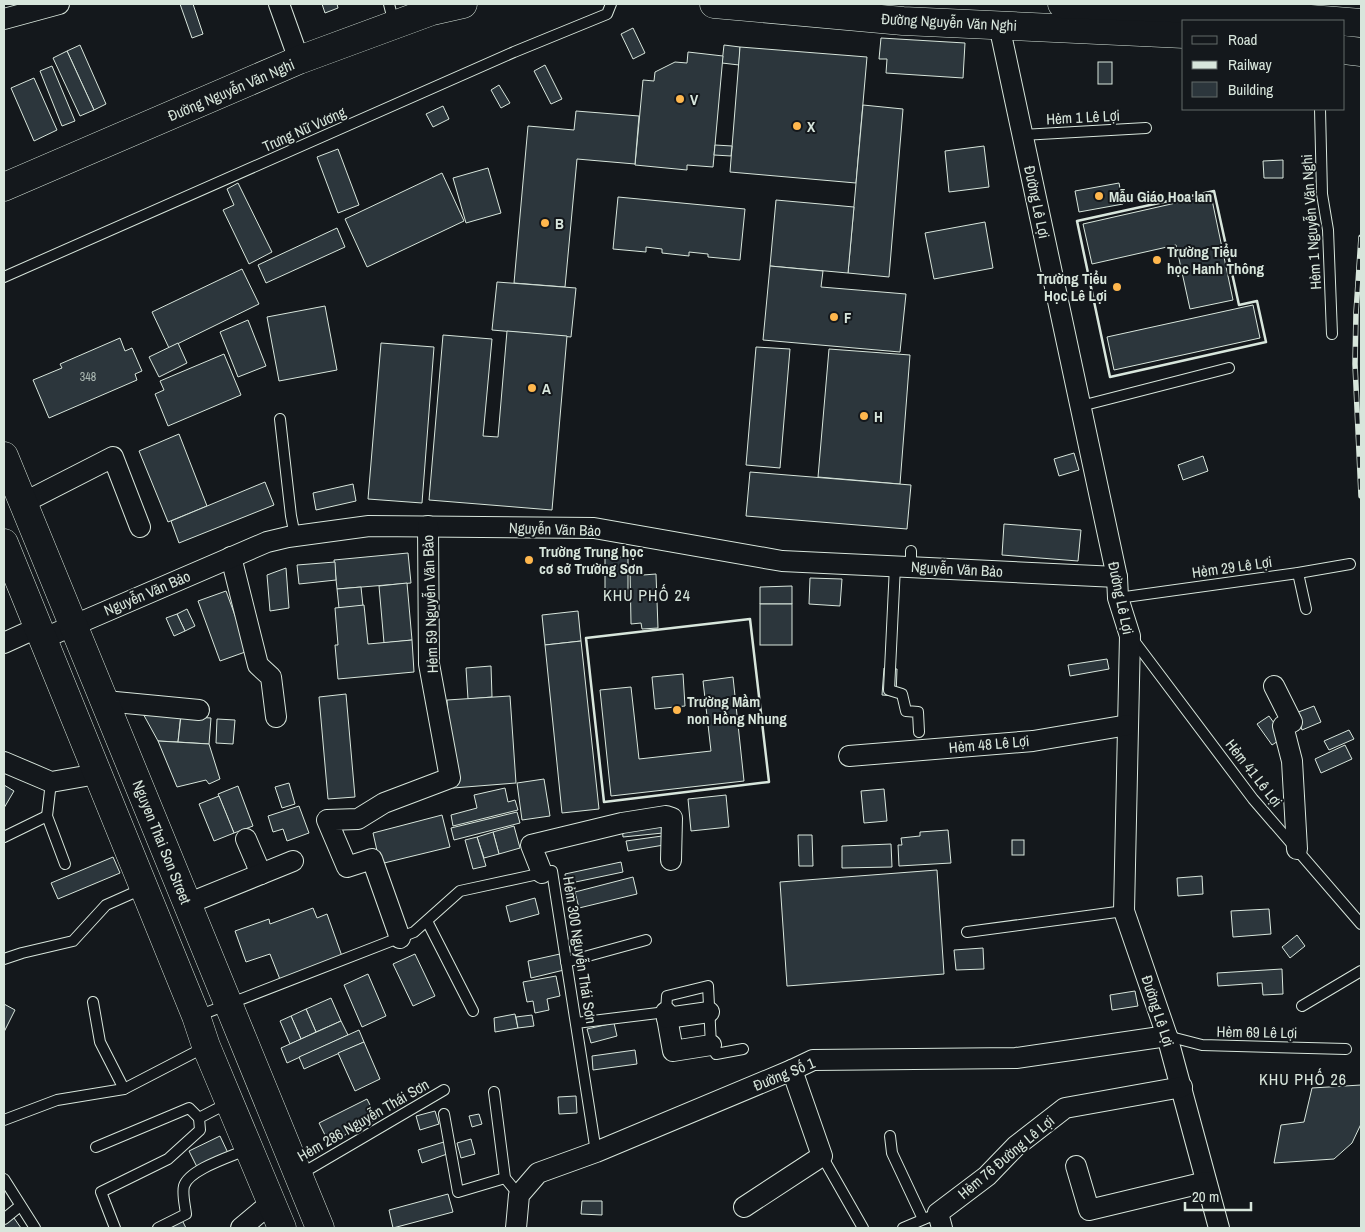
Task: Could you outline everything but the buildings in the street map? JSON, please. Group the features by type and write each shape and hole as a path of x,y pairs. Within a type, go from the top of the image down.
{"main road":[{"name":"Đường Nguyễn Văn Nghi","path":"714,4 903,21 997,14 1182,34"},
{"path":"1062,4 1287,10 1334,20"},
{"name":"Đường Nguyễn Văn Nghi","path":"4,187 299,60 391,15 432,11 449,6"},
{"path":"1345,21 1361,23"},
{"path":"1345,50 1361,52"},
{"name":"Nguyen Thai Son Street","path":"4,456 320,1228"},
{"path":"4,543 196,1016 206,1046 282,1228"}],"street":[{"path":"4,19 58,4"},
{"path":"279,4 299,60"},
{"name":"Đường Lê Lợi","path":"997,14 1117,577 1118,598 1130,636 1124,911 1167,1036 1219,1228"},
{"path":"23,503 112,456 140,527"},
{"name":"Nguyễn Văn Bảo","path":"4,643 74,625 267,542 369,526 557,524 594,528 782,561 906,562 1117,577"},
{"name":"Hẻm 59 Nguyễn Văn Bảo","path":"400,938 372,859 347,866 327,820 358,819 384,803 450,778 429,664 428,526"},
{"path":"231,557 258,665 271,677 276,717"},
{"path":"1274,686 1292,722 1283,726 1292,761 1296,849"},
{"path":"105,701 199,710"},
{"name":"Hẻm 48 Lê Lợi","path":"849,756 1033,741 1128,726"},
{"path":"4,762 51,782 97,774"},
{"path":"542,873 531,845 622,823 666,816 672,818 671,860"},
{"path":"246,839 261,874"},
{"path":"187,904 293,861"},
{"path":"709,1012 667,1015 673,1051 711,1045"},
{"name":"Đường Số 1","path":"519,1195 538,1173 596,1152 813,1060 1016,1058 1167,1036"},
{"path":"744,1207 822,1156 792,1070"},
{"name":"Hẻm 76 Đường Lê Lợi","path":"934,1220 986,1176 1016,1146 1065,1108 1182,1087"},
{"path":"1076,1166 1089,1210 1206,1182"},
{"path":"516,1228 519,1195"},
{"path":"241,1228 272,1202"}],"lane":[{"name":"Trưng Nữ Vương","path":"4,277 514,52 607,14 611,4"},
{"name":"Hẻm 1 Nguyễn Văn Nghi","path":"1320,110 1322,194 1328,230 1332,334"},
{"name":"Hẻm 1 Lê Lợi","path":"1022,135 1146,128"},
{"path":"1080,406 1229,368"},
{"path":"280,419 291,516 296,536"},
{"path":"906,562 888,690 902,694 906,711 918,712 919,732"},
{"name":"Hẻm 29 Lê Lợi","path":"1118,598 1350,564"},
{"path":"1298,573 1306,610"},
{"name":"Hẻm 41 Lê Lợi","path":"1130,636 1253,799 1361,924"},
{"path":"51,782 48,816 65,864"},
{"path":"4,838 48,816"},
{"name":"Hẻm 300 Nguyễn Thái Sơn","path":"196,1016 414,932 460,891 552,871 596,1152"},
{"path":"4,960 22,953 73,941 106,905 143,888"},
{"path":"967,932 1124,911"},
{"path":"427,921 473,1011"},
{"path":"566,962 646,940"},
{"path":"1302,1006 1361,971"},
{"path":"93,1002 100,1042 124,1089"},
{"path":"709,1012 711,1045 716,1054 743,1049"},
{"path":"576,1023 667,1015"},
{"name":"Hẻm 69 Lê Lợi","path":"1167,1036 1202,1045 1346,1049"},
{"path":"4,1120 57,1100 124,1089 206,1046"},
{"name":"Hẻm 286 Nguyễn Thái Sơn","path":"298,1175 444,1090"},
{"path":"494,1092 506,1178 519,1195"},
{"path":"199,1118 229,1102"},
{"path":"96,1147 189,1108 199,1118 200,1130 168,1159 101,1192 115,1228"},
{"path":"444,1114 458,1192 506,1178"},
{"path":"890,1136 892,1154 934,1220 903,1228"},
{"path":"158,1228 186,1214 184,1185 195,1172 249,1149"},
{"path":"822,1156 863,1228"},
{"path":"4,1179 35,1228"},
{"path":"4,1219 20,1206"}],"railway":[{"path":"1361,237 1355,364 1361,496"}],"wall":[{"path":"1214,191 1239,305 1257,301 1266,342 1110,377 1077,221 1214,191"},
{"path":"750,619 769,782 604,802 586,638 750,619"}],"place":[{"name":"V","path":"680,99"},
{"name":"X","path":"797,126"},
{"name":"Mẫu Giáo Hoa lan","path":"1099,196"},
{"name":"B","path":"545,223"},
{"name":"Trường Tiểu học Hanh Thông","path":"1157,260"},
{"name":"Trường Tiểu Học Lê Lợi","path":"1117,287"},
{"name":"F","path":"834,317"},
{"name":"A","path":"532,388"},
{"name":"H","path":"864,416"},
{"name":"Trường Trung học cơ sở Trường Sơn","path":"529,560"},
{"name":"Trường Mầm non Hồng Nhung","path":"677,710"}],"district":[{"name":"KHU PHỐ 24","path":"647,595"},
{"name":"KHU PHỐ 26","path":"1303,1079"}]}
